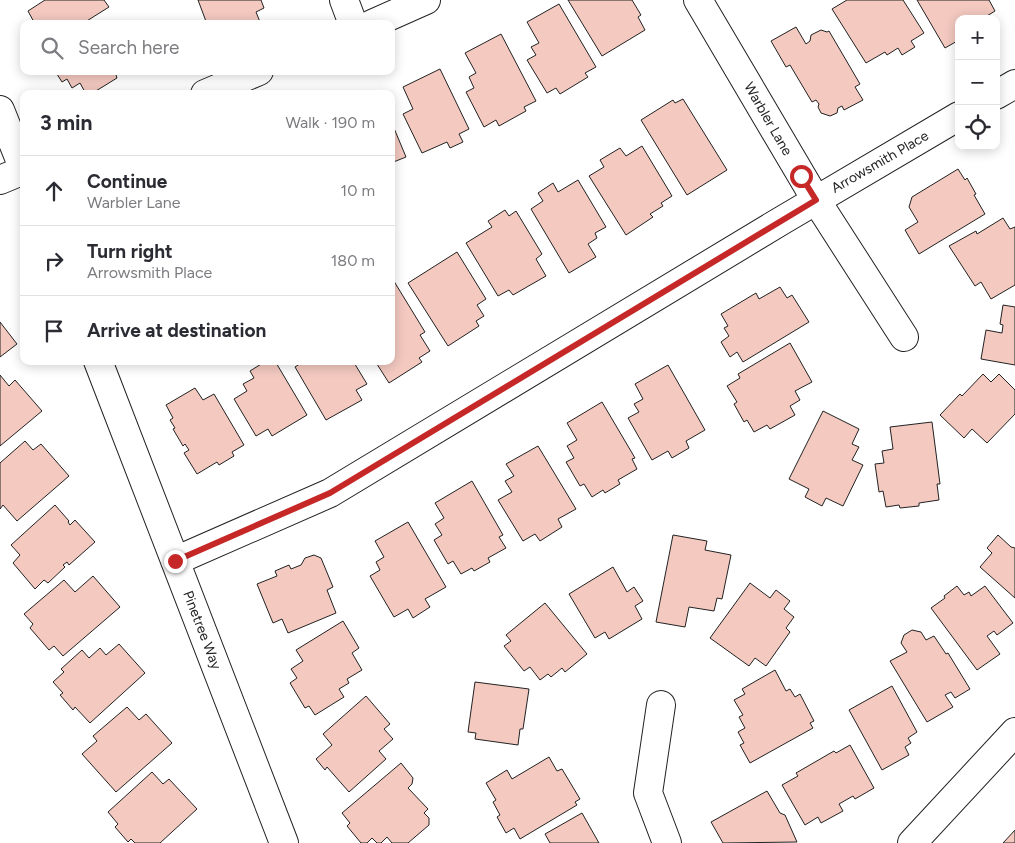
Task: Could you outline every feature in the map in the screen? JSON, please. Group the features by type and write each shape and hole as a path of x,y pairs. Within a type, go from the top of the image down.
{"street":[{"path":"344,0 352,20"},
{"path":"381,20 426,0"},
{"name":"Warbler Lane","path":"698,0 816,200 904,337"},
{"path":"214,90 250,75"},
{"path":"1000,93 1015,84"},
{"path":"0,110 20,160"},
{"name":"Arrowsmith Place","path":"175,561 330,493 955,118"},
{"path":"0,180 20,172"},
{"name":"Pinetree Way","path":"100,365 284,843"},
{"path":"661,705 648,793 668,843"},
{"path":"912,843 1015,732"}],"building":[{"path":"45,0 104,0 109,7 88,20 33,20 28,11"},
{"path":"198,0 261,0 264,8 256,12 259,20 206,20"},
{"path":"568,0 632,0 641,15 638,17 645,30 602,56"},
{"path":"847,0 903,0 924,33 911,41 915,47 902,55 898,48 887,55 885,52 866,63 832,9"},
{"path":"917,0 989,0 995,11 988,15 955,15 955,42 945,48"},
{"path":"559,4 596,67 585,73 588,77 560,94 556,88 547,93 527,60 536,55 531,47 539,43 527,22"},
{"path":"796,27 806,44 810,41 811,35 821,30 829,31 860,84 855,87 863,100 844,110 842,106 838,108 837,113 830,116 821,113 818,107 819,104 816,100 812,102 790,65 786,67 771,41"},
{"path":"501,34 536,101 524,107 526,111 499,126 496,120 484,127 466,92 474,88 469,77 476,73 465,53"},
{"path":"440,69 469,129 459,134 463,142 450,148 447,142 422,153 403,114 413,109 403,87"},
{"path":"58,75 116,75 117,78 98,90 84,90 80,83 72,88 67,79 62,82"},
{"path":"683,99 727,170 687,195 641,120 673,100 675,103"},
{"path":"395,131 406,157 395,161"},
{"path":"642,146 672,196 661,203 663,206 650,214 653,217 626,235 589,176 604,167 600,160 620,148 626,156"},
{"path":"958,169 965,180 967,178 985,214 919,254 905,230 918,222 909,207 912,197"},
{"path":"578,180 606,227 595,233 597,238 588,244 596,257 569,273 531,209 543,201 538,193 553,183 558,192"},
{"path":"505,210 509,216 516,211 542,254 536,259 546,276 513,295 509,290 498,296 466,243 492,227 488,221"},
{"path":"1003,218 1010,229 1015,227 1015,285 991,299 981,282 975,286 949,246 976,231 977,234"},
{"path":"457,252 486,299 477,305 484,316 476,321 479,326 448,346 408,283"},
{"path":"395,283 425,332 420,335 430,351 419,358 422,362 389,383 378,365 395,365"},
{"path":"780,287 787,298 792,295 809,322 743,362 737,352 730,357 721,342 729,336 724,328 728,326 721,314 756,293 759,299"},
{"path":"1003,305 1015,307 1015,365 981,359 986,330 1002,333 1003,325 1000,324"},
{"path":"0,322 17,344 0,357"},
{"path":"790,343 812,382 795,391 800,400 790,406 795,415 770,429 767,425 754,432 747,420 744,422 734,404 737,402 727,386 740,378 738,374"},
{"path":"260,365 277,365 307,415 272,436 268,429 256,436 234,399 247,391 243,384 254,378 250,371"},
{"path":"298,365 355,365 367,384 356,390 362,400 326,420 295,367"},
{"path":"668,365 705,430 686,441 689,448 672,458 668,451 652,460 628,418 639,412 634,404 643,399 635,384"},
{"path":"983,374 991,382 999,374 1015,390 1015,414 987,443 972,429 964,438 940,415"},
{"path":"0,375 9,386 15,380 42,411 0,446"},
{"path":"195,388 203,400 214,394 244,445 232,452 234,456 219,465 217,462 197,474 184,453 189,450 185,444 183,446 173,429 175,428 170,420 173,418 166,405"},
{"path":"602,402 635,458 632,459 637,469 618,480 620,484 605,493 603,490 592,497 584,484 580,486 566,462 574,458 567,446 577,440 567,423"},
{"path":"823,411 859,429 852,444 859,447 852,460 863,465 843,506 826,498 822,506 805,497 809,489 789,479"},
{"path":"932,422 940,484 937,484 939,500 919,503 919,506 900,508 899,505 886,507 883,491 879,492 875,464 884,463 882,451 893,449 890,427"},
{"path":"25,441 33,450 41,444 69,476 17,521 3,505 0,509 0,463"},
{"path":"538,446 576,509 558,519 562,527 540,541 535,534 523,541 498,500 512,492 505,481 514,476 506,464"},
{"path":"472,481 503,535 499,537 506,548 488,558 490,562 474,571 472,568 461,574 453,561 448,564 434,540 442,535 435,524 444,518 435,503"},
{"path":"55,505 69,521 70,525 75,520 95,542 69,565 67,562 63,565 65,567 48,583 44,580 35,589 13,563 20,555 11,545"},
{"path":"408,522 446,587 425,599 430,607 413,618 408,609 394,617 370,576 380,570 376,562 384,557 375,541"},
{"path":"673,535 707,541 705,550 731,555 722,599 717,598 714,611 689,607 685,627 656,622"},
{"path":"998,535 1011,547 1015,548 1015,598 980,567 992,553 987,548"},
{"path":"314,555 321,558 333,587 327,590 336,613 288,633 282,619 273,623 257,584 277,576 275,571 289,565 291,569 301,565 305,558"},
{"path":"613,567 627,592 634,587 643,601 635,606 642,619 609,639 605,632 595,638 569,594"},
{"path":"93,576 120,607 63,656 54,646 49,650 30,628 33,624 24,614 64,580 75,592"},
{"path":"750,583 770,598 776,590 790,601 784,609 794,617 786,628 790,632 766,666 755,658 749,666 710,638"},
{"path":"957,586 964,595 969,592 971,596 985,586 1013,623 997,635 994,631 987,636 1000,654 977,670 931,608"},
{"path":"545,603 587,654 565,672 562,668 551,677 548,674 540,680 530,667 524,671 504,646 511,641 506,635"},
{"path":"343,621 359,648 352,653 362,670 347,679 349,683 339,689 344,697 315,715 309,706 305,708 290,683 297,678 291,669 303,661 296,650"},
{"path":"912,630 921,632 926,640 934,636 946,654 948,653 970,689 955,698 951,692 945,695 953,707 927,722 890,661 907,652 901,643 904,635"},
{"path":"119,644 145,673 90,723 75,707 73,710 60,695 63,693 53,682 64,672 61,669 82,650 89,658 100,648 106,655"},
{"path":"775,670 786,691 790,689 795,697 800,694 814,721 810,723 813,728 750,763 740,745 744,743 738,732 745,728 739,717 743,715 734,700 745,694 742,689"},
{"path":"475,682 529,689 523,729 520,729 518,745 475,739 476,733 468,732"},
{"path":"892,686 917,732 908,738 911,743 905,747 909,755 882,770 849,710"},
{"path":"366,696 390,724 384,729 393,739 379,751 386,759 349,792 327,767 325,770 316,759 332,745 323,734"},
{"path":"127,707 139,720 146,714 172,743 116,792 82,754 97,741 93,736"},
{"path":"850,745 874,788 855,799 853,796 839,804 843,811 821,823 818,817 805,825 782,785 798,776 796,773 834,751 836,753"},
{"path":"549,757 557,771 562,769 580,799 575,802 577,805 520,839 514,828 506,833 497,817 500,815 493,802 496,800 486,783 507,770 512,779"},
{"path":"401,763 413,778 412,784 408,788 428,809 424,813 429,818 429,825 408,843 392,843 387,837 381,843 377,843 372,838 367,843 361,843 347,826 350,823 342,813"},
{"path":"152,772 163,784 169,779 197,809 160,843 135,843 131,839 128,842 115,827 118,824 108,812"},
{"path":"767,791 780,813 785,815 797,842 723,843 711,822"},
{"path":"582,813 599,843 550,843 545,834"},
{"path":"1015,830 1015,843 1003,843"}],"route":[{"path":"175,561 330,493 816,200 801,176"}]}
